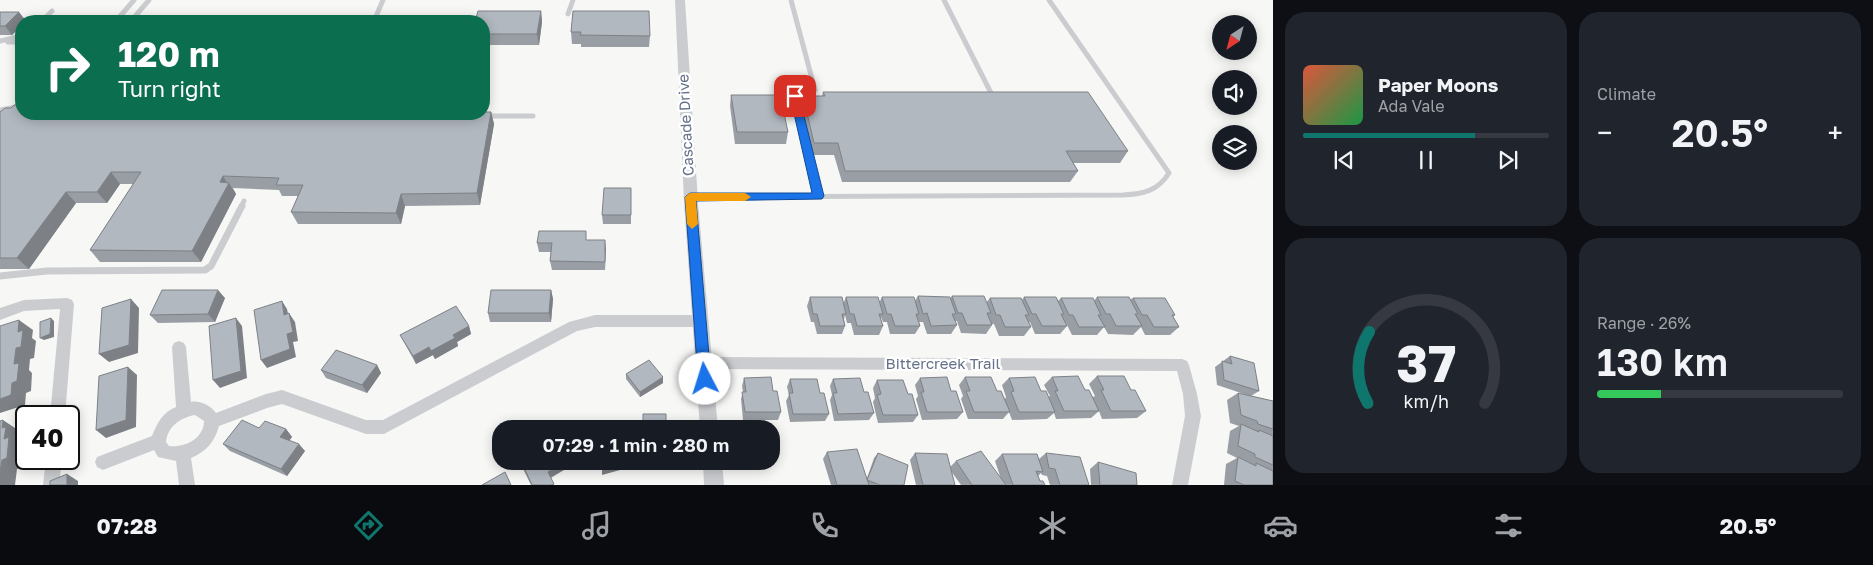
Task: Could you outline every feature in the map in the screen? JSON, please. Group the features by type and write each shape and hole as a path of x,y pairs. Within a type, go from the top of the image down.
{"street":[{"name":"Cascade Drive","path":"680,0 690,197 708,420"},
{"path":"0,314 17,306 27,304 67,304 58,405"},
{"path":"212,422 266,401 282,397 366,427 384,427 574,326 595,321 700,322"},
{"path":"179,347 184,410"},
{"name":"Bittercreek Trail","path":"703,363 1182,365 1190,394 1193,416 1180,485"},
{"path":"196,408 206,410 212,416 212,422 208,436 199,446 183,454 166,453 159,446 159,436 164,425 173,416 184,410 196,408"},
{"path":"103,462 159,441"},
{"path":"183,454 186,485"},
{"path":"51,485 53,470"},
{"path":"713,470 714,485"}],"lane":[{"path":"121,15 134,0"},
{"path":"136,15 149,0"},
{"path":"377,15 383,0"},
{"path":"568,14 573,0"},
{"path":"790,0 815,90 795,96 819,196"},
{"path":"944,0 992,95"},
{"path":"690,197 1105,195 1152,192 1166,180 1168,173 1049,0"},
{"path":"48,15 52,11"},
{"path":"0,41 15,37"},
{"path":"0,41 15,42"},
{"path":"0,110 15,107"},
{"path":"490,116 533,116"},
{"path":"0,276 47,271 205,270 211,266 244,201"}],"building":[{"path":"478,11 541,11 537,34 490,34 490,15 477,15"},
{"path":"573,11 649,11 650,36 580,35 581,32 571,32"},
{"path":"0,12 19,12 5,26 0,26"},
{"path":"823,92 1088,92 1128,151 1066,151 1078,171 845,171 838,143 814,143 803,96 825,96"},
{"path":"731,95 780,95 788,132 737,132"},
{"path":"15,105 15,120 490,120 477,193 401,194 396,213 291,212 303,185 276,185 279,178 223,176 220,182 229,183 192,251 90,250 141,172 111,172 97,192 66,192 17,258 0,258 0,112 5,108 11,108"},
{"path":"604,188 631,188 631,215 602,215"},
{"path":"539,231 586,231 586,240 605,240 605,262 550,261 552,243 537,243"},
{"path":"162,290 218,290 208,314 150,315"},
{"path":"491,290 551,290 549,313 488,313"},
{"path":"918,296 950,297 956,314 952,314 957,325 931,326 927,313 923,314"},
{"path":"952,296 984,296 991,313 987,313 992,325 967,325 962,313 958,313"},
{"path":"810,297 842,297 846,314 842,314 845,326 820,326 817,314 813,314"},
{"path":"846,297 878,297 883,314 879,314 883,326 857,326 854,314 850,314"},
{"path":"882,297 914,297 920,326 895,326 891,314 887,314"},
{"path":"1024,297 1056,297 1067,326 1042,326 1036,314 1032,314"},
{"path":"1097,297 1129,297 1142,326 1116,326 1110,314 1106,314"},
{"path":"990,298 1021,298 1029,315 1025,315 1031,327 1005,327 1000,315 996,315"},
{"path":"1061,298 1093,298 1101,315 1098,315 1105,327 1079,327 1073,315 1069,315"},
{"path":"1133,298 1165,298 1175,315 1172,315 1179,327 1154,327 1147,315 1142,315"},
{"path":"131,299 129,345 99,354 102,308"},
{"path":"282,301 284,315 289,313 293,332 287,334 290,349 261,360 254,310"},
{"path":"456,306 469,326 453,335 455,338 431,351 429,347 413,356 400,335"},
{"path":"51,318 50,334 40,338 40,322"},
{"path":"236,318 241,371 213,380 209,326"},
{"path":"19,320 18,332 23,330 21,347 16,348 14,364 19,363 17,381 12,383 11,395 0,399 0,326"},
{"path":"336,350 377,365 362,385 321,370"},
{"path":"1230,356 1254,363 1259,391 1224,380 1222,361 1232,364"},
{"path":"649,360 663,377 640,392 626,374"},
{"path":"128,367 126,420 96,430 99,376"},
{"path":"1078,376 1085,390 1089,390 1099,411 1064,411 1055,391 1058,391 1052,377"},
{"path":"1097,376 1124,376 1131,390 1135,390 1146,411 1111,411"},
{"path":"771,377 773,391 777,391 781,412 745,412 742,392 746,392 744,378"},
{"path":"947,377 951,391 956,391 963,412 927,412 921,392 924,392 920,378"},
{"path":"965,377 991,377 997,391 1001,391 1010,412 974,412 966,391 970,391"},
{"path":"1035,377 1041,391 1046,391 1055,412 1019,412 1011,392 1014,391 1009,378"},
{"path":"860,378 864,392 868,392 874,413 838,414 833,393 837,393 833,379"},
{"path":"790,379 817,379 820,393 824,393 829,414 793,414 789,393 793,393"},
{"path":"877,380 903,380 908,394 912,394 918,415 883,415 877,395 881,394"},
{"path":"1238,393 1273,401 1273,429 1241,415"},
{"path":"643,414 666,414 666,420 643,420"},
{"path":"3,420 2,428 6,427 4,439 9,437 7,458 2,460 0,472 0,421"},
{"path":"242,420 259,428 265,421 286,429 280,437 299,444 281,469 223,444"},
{"path":"1241,424 1273,436 1273,465 1255,457 1255,454 1238,446"},
{"path":"857,449 869,485 837,485 827,452"},
{"path":"981,451 1006,485 972,485 956,461"},
{"path":"878,453 908,465 904,485 880,485 867,480"},
{"path":"915,453 947,454 955,485 923,485"},
{"path":"1046,453 1080,457 1089,485 1060,485 1055,469 1049,468"},
{"path":"1002,454 1037,454 1043,472 1036,471 1040,481 1043,481 1045,485 1013,485"},
{"path":"1238,457 1256,466 1256,463 1273,471 1273,485 1244,485 1235,481"},
{"path":"1098,462 1136,473 1137,485 1100,485"},
{"path":"525,470 551,470 548,472 554,484 532,485"},
{"path":"505,472 511,485 482,485"},
{"path":"67,474 67,485 50,485 50,481"}],"slow traffic":[{"path":"692,224 690,197 745,197"}],"route":[{"path":"705,379 690,197 819,196 795,96"}]}
